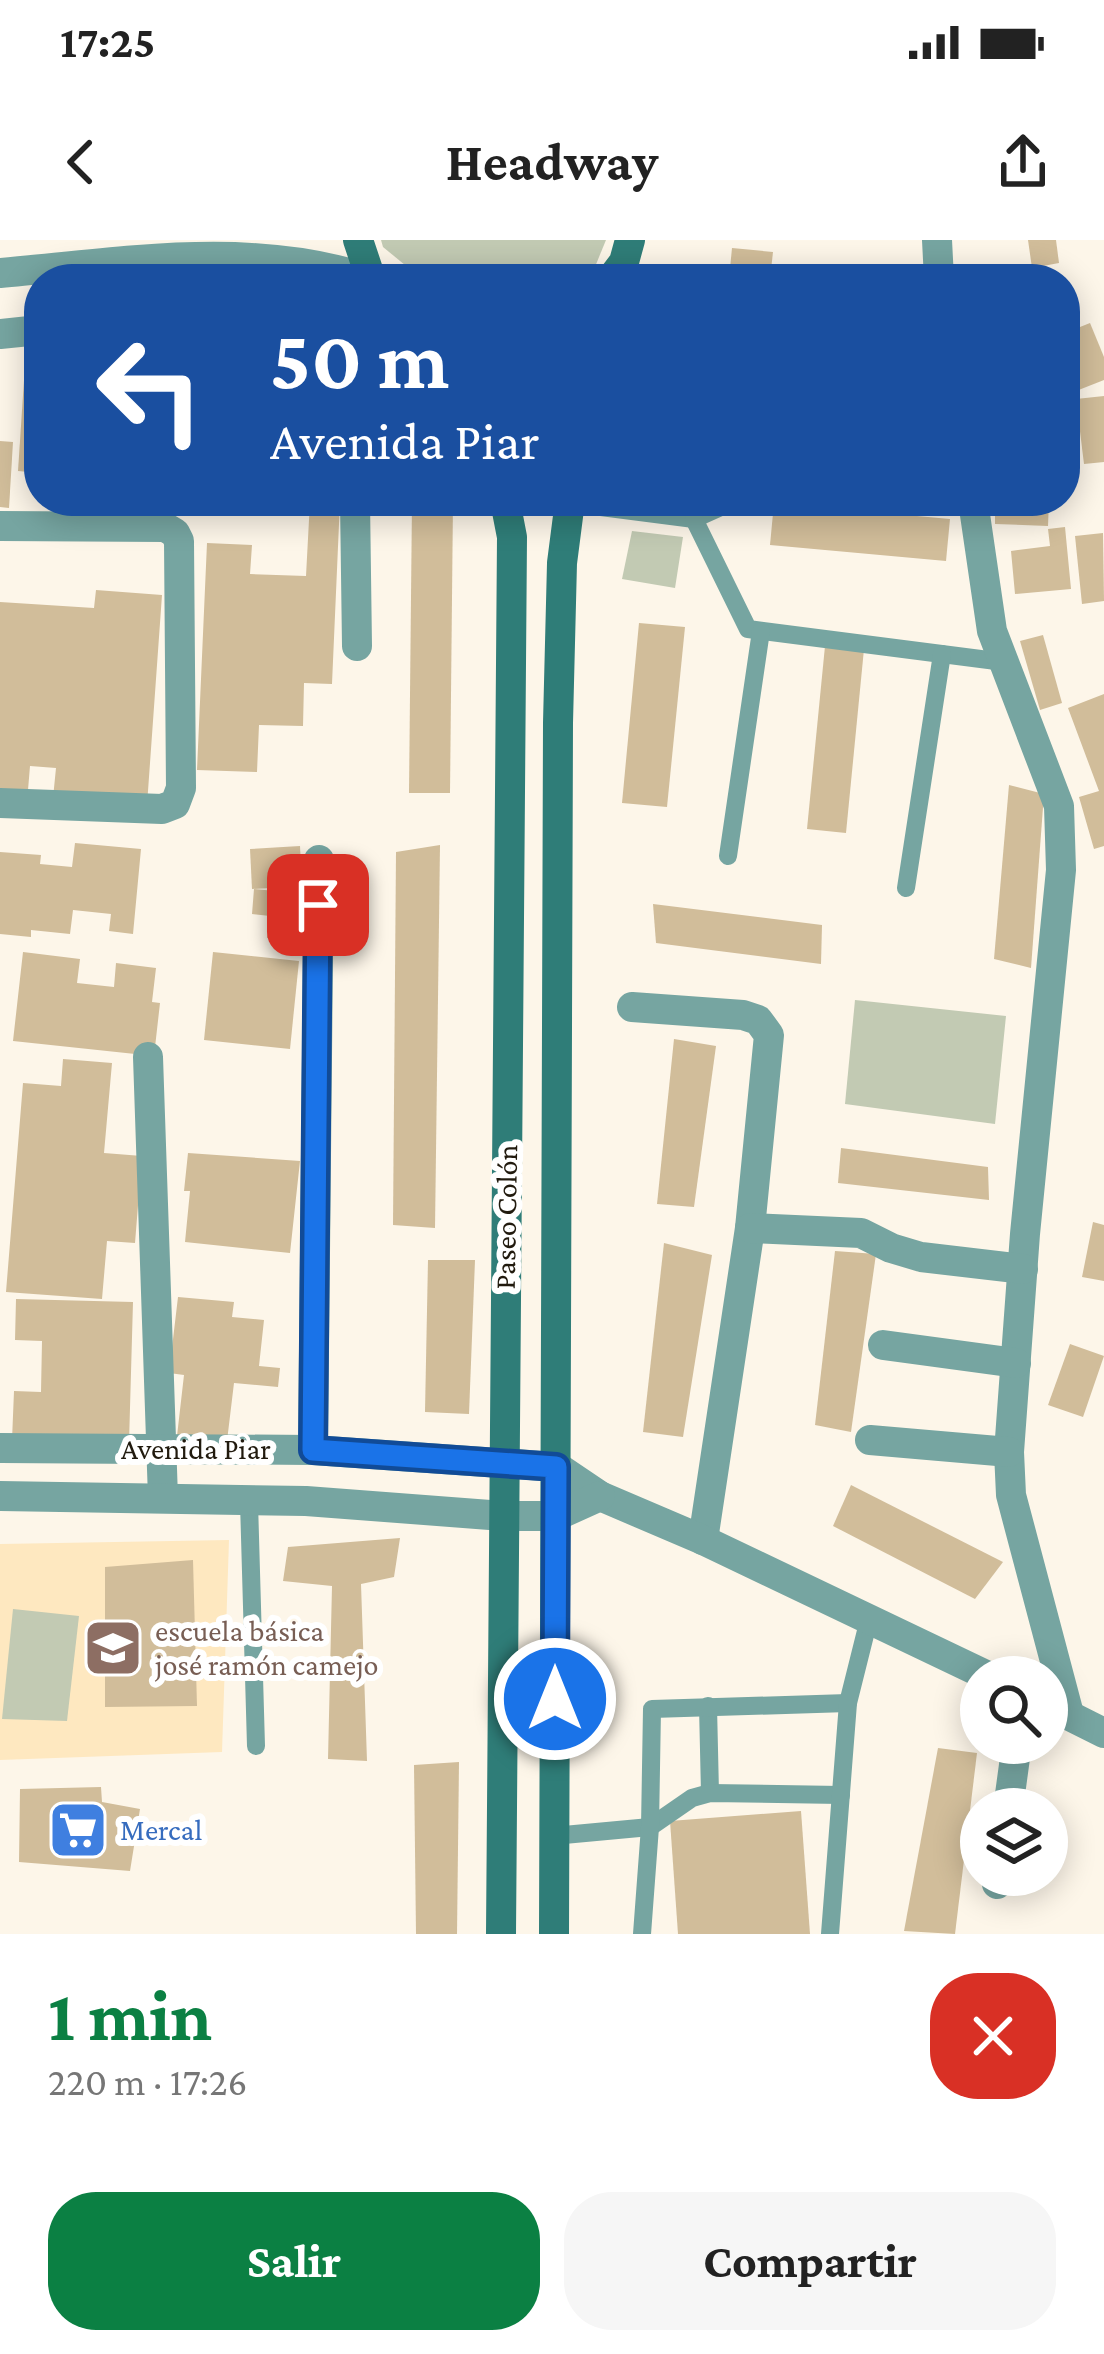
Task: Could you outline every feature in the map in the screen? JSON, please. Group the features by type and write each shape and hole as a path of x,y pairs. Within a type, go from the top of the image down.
{"main road":[{"name":"Paseo Colón","path":"502,1934 512,537 508,516"},
{"name":"Paseo Colón","path":"554,1934 558,723 562,563 568,516"}],"street":[{"path":"93,264 187,248 222,248 330,264"},
{"path":"355,516 357,646"},
{"path":"975,516 992,631 1059,806 1061,870 1009,1452 1011,1495 1046,1656"},
{"path":"0,526 165,527 175,532 179,541 181,788 175,804 162,809 0,803"},
{"path":"313,1450 319,860"},
{"path":"632,1007 742,1016 758,1020 769,1035 750,1228 703,1540"},
{"path":"148,1057 164,1498"},
{"path":"750,1228 861,1233 921,1257 1023,1269"},
{"path":"883,1345 1016,1363"},
{"path":"870,1441 1009,1452"},
{"name":"Avenida Piar","path":"0,1448 313,1450 556,1467"},
{"path":"556,1467 600,1496 960,1663"},
{"name":"Avenida Piar","path":"0,1496 306,1501 502,1516 556,1516 600,1496"},
{"path":"1068,1714 1104,1732"}],"lane":[{"path":"672,516 701,516"},
{"path":"694,519 748,629 1004,662"},
{"path":"728,856 761,631"},
{"path":"906,888 943,654"},
{"path":"249,1502 256,1746"},
{"path":"830,1934 848,1702 869,1619"},
{"path":"642,1934 652,1709 848,1702"},
{"path":"707,1706 710,1793"},
{"path":"554,1836 650,1827 692,1798 710,1793 841,1795"}],"shaded area":[{"name":"escuela básica josé ramón camejo","path":"229,1540 222,1752 0,1760 0,1544"}],"green space":[{"path":"381,240 606,240 596,264 404,264"},
{"path":"632,531 683,537 675,588 622,579"},
{"path":"855,1000 1006,1016 995,1124 845,1104"},
{"path":"13,1609 79,1616 67,1721 2,1719"}],"building":[{"path":"1028,240 1056,240 1059,263 1031,264"},
{"path":"732,248 773,252 772,264 730,264"},
{"path":"1090,323 1104,357 1104,380 1080,389 1080,327"},
{"path":"24,380 24,472 18,471"},
{"path":"1104,396 1104,462 1084,464 1080,399"},
{"path":"0,441 13,442 9,508 0,507"},
{"path":"309,516 339,516 332,684 304,683 303,726 259,725 257,772 197,770 207,543 252,545 250,574 306,576"},
{"path":"412,516 453,516 450,793 409,793"},
{"path":"773,516 950,519 946,561 770,545"},
{"path":"995,516 1048,516 1048,526 995,524"},
{"path":"1065,527 1071,589 1015,594 1011,551 1050,546 1048,529"},
{"path":"1103,533 1104,601 1082,604 1075,536"},
{"path":"96,590 162,595 147,805 53,798 56,768 30,766 27,802 0,800 0,602 94,608"},
{"path":"639,623 685,627 667,807 622,803"},
{"path":"1043,635 1062,703 1040,710 1020,641"},
{"path":"825,646 864,649 846,833 807,829"},
{"path":"1104,694 1104,846 1094,849 1079,797 1099,791 1068,708"},
{"path":"1009,785 1044,794 1031,968 994,959"},
{"path":"75,843 141,849 133,934 109,931 111,914 73,910 70,934 31,930 31,937 0,934 0,852 41,855 40,864 72,867"},
{"path":"440,845 435,1228 393,1225 396,852"},
{"path":"300,846 302,886 252,889 250,849"},
{"path":"254,889 308,894 303,941 267,938 270,916 252,914"},
{"path":"653,904 822,925 821,964 656,943"},
{"path":"23,952 80,959 77,983 114,987 116,963 156,968 152,1002 160,1003 154,1056 13,1041"},
{"path":"213,952 299,961 290,1049 204,1040"},
{"path":"674,1039 716,1046 694,1207 657,1204"},
{"path":"63,1059 112,1063 104,1153 142,1156 135,1243 107,1241 102,1299 6,1292 23,1083 61,1086"},
{"path":"841,1148 988,1167 989,1200 838,1183"},
{"path":"188,1153 300,1161 290,1253 185,1242"},
{"path":"1093,1222 1104,1225 1104,1281 1082,1277"},
{"path":"664,1243 712,1255 683,1437 643,1432"},
{"path":"835,1251 876,1254 851,1432 815,1425"},
{"path":"428,1260 475,1260 469,1414 425,1412"},
{"path":"178,1297 234,1302 232,1317 264,1320 259,1366 280,1368 278,1387 234,1383 227,1441 177,1436 184,1375 169,1373"},
{"path":"16,1299 133,1302 129,1443 12,1440 14,1391 41,1392 42,1341 15,1340"},
{"path":"1070,1344 1104,1356 1083,1417 1048,1405"},
{"path":"851,1485 1003,1562 975,1599 833,1526"},
{"path":"400,1538 394,1577 361,1584 367,1761 328,1759 332,1586 283,1581 288,1547"},
{"path":"193,1560 197,1706 105,1707 105,1567"},
{"path":"938,1748 960,1751 960,1764 976,1764 973,1788 960,1788 955,1934 904,1931"},
{"path":"459,1762 457,1934 416,1934 414,1765"},
{"name":"Mercal","path":"101,1787 102,1802 140,1809 130,1871 19,1862 20,1789"},
{"path":"801,1811 810,1934 678,1934 670,1821"}],"place":[{"name":"escuela básica josé ramón camejo","path":"113,1648"},
{"name":"Mercal","path":"78,1830"}],"route":[{"path":"318,905 313,1450 556,1467 555,1699"}]}
